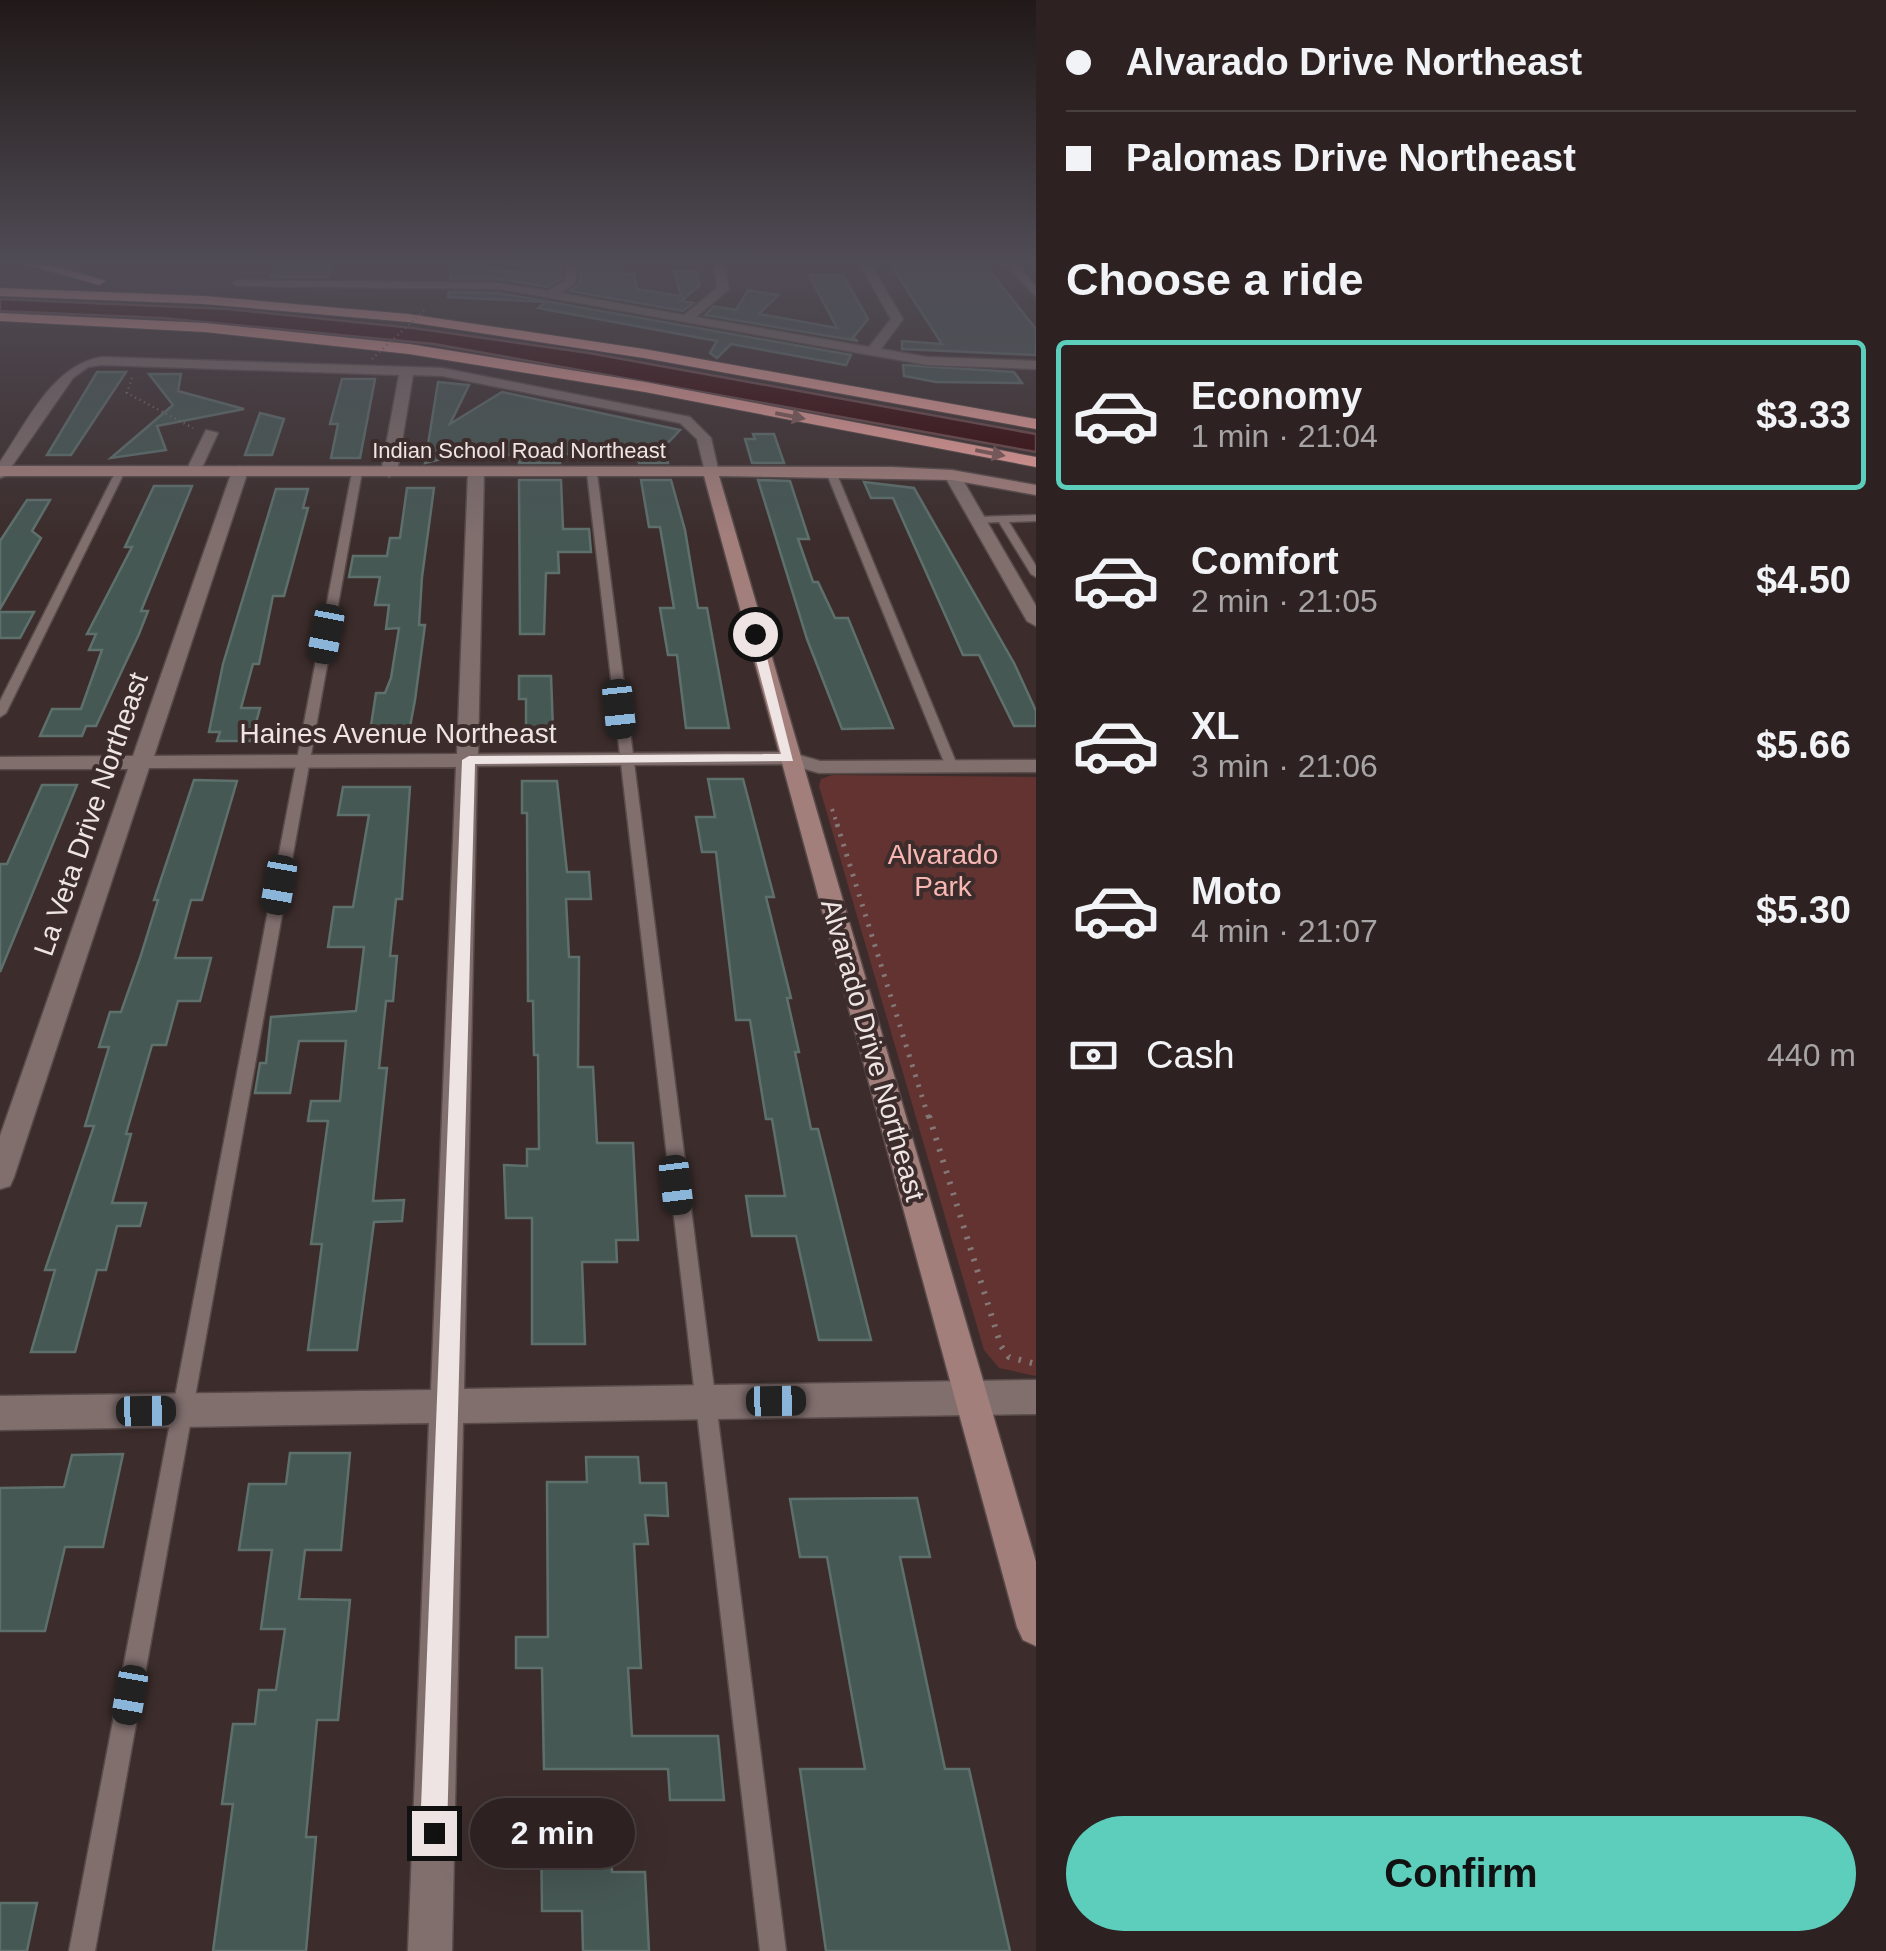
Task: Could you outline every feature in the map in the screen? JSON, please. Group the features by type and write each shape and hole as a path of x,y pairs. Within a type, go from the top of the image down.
{"highway":[{"path":"426,356 499,362"},
{"path":"454,356 1036,462"},
{"path":"659,356 1036,424"}],"street":[{"path":"903,356 950,364 1036,366"},
{"path":"0,472 68,375 84,364 408,369 495,379 686,420 704,438 711,473"},
{"path":"388,472 408,369"},
{"path":"194,471 211,433"},
{"name":"La Veta Drive Northeast","path":"0,1177 240,471"},
{"name":"Indian School Road Northeast","path":"0,472 831,472 952,475 1036,490"},
{"path":"430,1951 476,472"},
{"name":"Alvarado Drive Northeast","path":"711,473 788,758 1036,1627"},
{"path":"952,475 1034,613"},
{"name":"Haines Avenue Northeast","path":"0,763 788,758 819,767 1036,766"},
{"path":"0,1413 1036,1397"}],"lane":[{"path":"0,714 120,471"},
{"path":"82,1951 301,761 358,472"},
{"path":"831,472 952,767"},
{"path":"592,473 773,1951"},
{"path":"977,520 1036,518"},
{"path":"1002,519 1035,573"},
{"path":"1007,572 1035,573"}],"path":[{"path":"372,359 375,356"},
{"path":"136,366 127,393 193,428"},
{"path":"828,795 1001,1346 1009,1357 1036,1364"}],"green space":[{"name":"Alvarado Park","path":"832,775 1036,777 1036,1376 999,1368 984,1350 819,786 821,779"}],"shaded area":[{"path":"501,356 606,356 1036,434 1036,452"}],"building":[{"path":"797,356 850,356 846,365"},
{"path":"903,365 1014,372 1022,383 936,382 904,376"},
{"path":"97,372 126,372 71,455 47,455"},
{"path":"149,374 181,374 178,391 244,409 157,426 166,450 111,458 173,405"},
{"path":"342,379 375,379 360,458 331,458 338,424 330,424"},
{"path":"438,382 469,385 450,424 502,392 680,430 664,447 668,463 639,463 637,454 559,454 560,463 519,463 519,455 457,455 425,463"},
{"path":"260,413 284,419 272,455 245,455"},
{"path":"753,434 774,434 784,463 752,463 745,439 755,439"},
{"path":"519,480 561,480 563,529 589,529 591,552 558,552 559,573 546,573 544,634 520,634"},
{"path":"641,480 671,480 685,530 698,608 707,608 729,728 686,728 677,655 668,655 660,608 674,608 660,527 649,527"},
{"path":"758,480 790,481 809,539 798,539 813,582 818,582 835,618 848,618 893,728 842,729 807,639"},
{"path":"864,482 914,488 1014,663 1036,711 1036,726 1014,726 979,655 963,655 893,498 871,498"},
{"path":"154,486 192,486 141,611 148,611 139,634 96,726 86,726 82,736 40,736 52,709 81,709 102,650 89,650 96,634 87,634 132,547 125,547"},
{"path":"407,488 434,488 422,577 419,625 425,625 415,700 409,732 370,732 376,693 385,693 391,678 399,628 386,629 389,605 375,605 380,577 349,577 353,556 387,556 390,538 400,538"},
{"path":"276,489 308,489 303,508 308,508 284,596 273,596 259,664 253,664 241,708 260,708 251,741 217,741 220,732 209,732 223,664"},
{"path":"27,500 50,500 32,531 41,538 0,609 0,541"},
{"path":"0,612 34,612 20,638 0,638"},
{"path":"519,676 551,676 553,730 526,730 526,699 519,699"},
{"path":"708,779 743,779 774,897 766,897 791,998 787,998 799,1052 795,1052 811,1129 818,1129 871,1340 819,1340 796,1236 752,1236 746,1196 785,1196 772,1119 766,1119 750,1020 736,1020 716,852 702,852 696,817 715,817"},
{"path":"194,780 237,781 202,900 191,900 175,958 211,958 200,1001 178,1001 166,1045 152,1045 126,1134 131,1134 112,1203 146,1203 140,1226 117,1226 106,1270 97,1270 75,1352 31,1352 55,1270 45,1270 94,1126 85,1126 109,1047 99,1047 110,1012 121,1012"},
{"path":"522,781 557,781 567,872 589,872 591,899 566,899 569,957 579,957 578,1067 593,1067 597,1143 633,1143 638,1240 616,1240 617,1262 582,1262 585,1344 532,1344 532,1218 506,1218 504,1165 527,1166 527,1149 539,1149 538,1055 534,1055 533,1001 528,1001 527,813 522,813"},
{"path":"42,785 77,785 0,972 0,864 7,864"},
{"path":"343,787 410,787 402,899 396,899 390,956 397,956 393,1001 386,1001 379,1068 387,1068 373,1201 404,1200 402,1221 374,1222 357,1350 308,1350 322,1244 311,1244 328,1121 308,1121 311,1101 340,1101 346,1041 299,1041 290,1093 255,1093 260,1063 266,1063 271,1017 356,1011 364,947 328,947 334,907 353,907 369,815 338,815"},
{"path":"290,1453 350,1453 341,1550 305,1550 299,1599 350,1600 338,1720 317,1720 306,1837 316,1837 306,1951 213,1951 233,1804 222,1804 233,1724 255,1724 259,1690 276,1690 285,1629 261,1629 272,1550 239,1550 249,1484 286,1484"},
{"path":"123,1454 103,1547 65,1547 45,1631 0,1631 0,1488 64,1487 72,1455"},
{"path":"586,1457 638,1457 640,1483 666,1483 668,1516 645,1515 648,1544 634,1544 641,1668 628,1668 632,1736 718,1736 724,1800 670,1800 668,1769 544,1769 542,1668 516,1668 516,1637 548,1637 547,1482 587,1482"},
{"path":"917,1498 930,1557 900,1557 945,1769 969,1769 1010,1951 826,1951 800,1769 865,1769 827,1557 800,1557 790,1499"},
{"path":"541,1829 610,1829 612,1872 645,1872 649,1951 583,1951 582,1911 542,1911"},
{"path":"0,1903 37,1903 27,1951 0,1951"}],"route":[{"path":"434,1833 469,760 788,758 755,634"}]}
